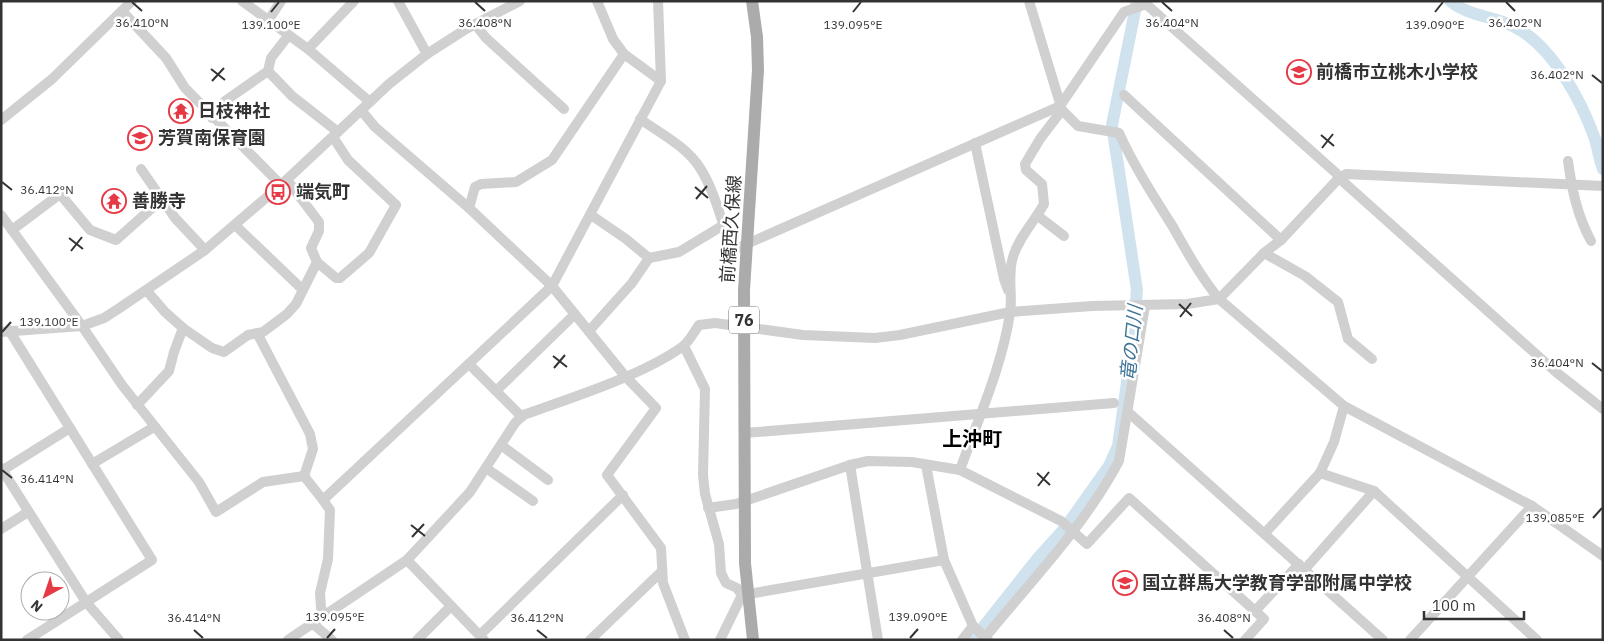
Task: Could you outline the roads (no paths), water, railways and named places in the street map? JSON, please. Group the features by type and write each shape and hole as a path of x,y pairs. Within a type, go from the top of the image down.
{"main road":[{"name":"前橋西久保線","path":"752,1 757,37 758,70 747,245 744,328 746,500 744,596 753,640"}],"street":[{"path":"1,120 52,79 132,1"},
{"path":"242,1 308,49 370,102"},
{"path":"268,21 281,1"},
{"path":"308,49 354,1"},
{"path":"398,1 427,54"},
{"path":"597,1 613,39 624,54 660,81"},
{"path":"323,500 552,286 660,81 658,1"},
{"path":"1030,1 1061,108 1078,126 1117,133 1207,284 1219,299 1344,406 1532,506 1603,556"},
{"path":"5,331 82,326 104,318 205,250 284,183 361,110 427,54 513,3"},
{"path":"960,470 997,365 1010,312 1009,292 1012,258 1020,238 1038,216 1044,204 1042,184 1026,170 1026,164 1040,139 1128,9 1147,4 1556,372 1603,409"},
{"path":"122,11 166,58 185,88 212,118 284,183 319,222 319,231 311,248 317,262 336,278 340,278 369,253 377,243 396,205 348,160 336,134 292,96 268,71"},
{"path":"475,24 486,38 564,109"},
{"path":"212,118 225,101 268,71 271,58 288,36"},
{"path":"469,208 475,188 481,184 516,182 552,160 624,54"},
{"path":"1124,95 1280,240"},
{"path":"640,119 683,150 699,166 715,199 722,226 733,250 975,142 1061,108"},
{"path":"361,110 375,127 469,208 552,286 625,376 656,408 607,475 661,548 661,572 685,640"},
{"path":"975,142 1004,279 1009,292"},
{"path":"1568,161 1575,184 1581,221 1591,241"},
{"path":"141,169 161,200 205,250"},
{"path":"288,640 406,560 470,492 501,444 522,417 625,376 684,346 699,325 715,323 803,335 875,338 900,335 1010,312 1092,306 1187,304 1219,299 1264,252 1280,240 1339,178 1346,174 1603,186"},
{"path":"12,230 60,194 90,230 116,240 161,200"},
{"path":"1,215 137,405 199,482 216,512 263,482 304,476"},
{"path":"591,215 626,239 649,258"},
{"path":"1038,216 1064,236"},
{"path":"235,225 303,290"},
{"path":"589,331 632,283 649,258 679,252 722,226"},
{"path":"1264,252 1305,276 1338,302 1348,339 1372,359"},
{"path":"147,290 165,312 183,328 212,348 224,352 248,335 263,332 287,314 296,304 317,262"},
{"path":"926,465 944,560 974,627 985,639 1109,481 1119,461 1145,306"},
{"path":"496,391 575,314"},
{"path":"137,405 169,371 183,328"},
{"path":"5,331 70,428 152,560 27,640"},
{"path":"257,333 310,434 314,448 304,476"},
{"path":"684,346 706,389 703,470 708,508 719,544 721,573 726,583 737,588 744,596"},
{"path":"469,364 522,417"},
{"path":"745,433 1114,403"},
{"path":"1265,533 1320,473 1334,442 1344,406"},
{"path":"1128,412 1383,640"},
{"path":"92,464 154,427"},
{"path":"70,428 2,469 86,602 119,640"},
{"path":"501,444 548,480"},
{"path":"708,508 746,500 850,465 868,462 926,465 960,470 1061,521 1087,544 1129,498 1264,619 1245,640"},
{"path":"850,465 878,640"},
{"path":"486,468 532,501"},
{"path":"1320,473 1374,492 1537,640"},
{"path":"304,476 330,510 328,559 320,593 321,608 324,615"},
{"path":"1256,611 1374,492"},
{"path":"406,560 482,637 623,495"},
{"path":"1410,640 1532,506"},
{"path":"1,529 28,512"},
{"path":"744,596 944,560"},
{"path":"590,640 661,572"},
{"path":"720,640 744,596"},
{"path":"417,640 451,606"},
{"path":"312,623 332,640"},
{"path":"962,640 974,627"}],"waterway":[{"name":"竜の口川","path":"973,640 1038,558 1065,528 1109,466 1118,446 1131,354 1137,290 1112,125 1137,1"},
{"path":"1450,1 1464,10 1513,26 1540,46 1563,75 1582,108 1595,139 1603,169"}],"place":[{"name":"前橋市立桃木小学校","path":"1299,72"},
{"name":"日枝神社","path":"181,111"},
{"name":"芳賀南保育園","path":"140,138"},
{"name":"端気町","path":"278,192"},
{"name":"善勝寺","path":"114,201"},
{"name":"国立群馬大学教育学部附属中学校","path":"1125,583"}],"district":[{"name":"上沖町","path":"972,439"}]}
